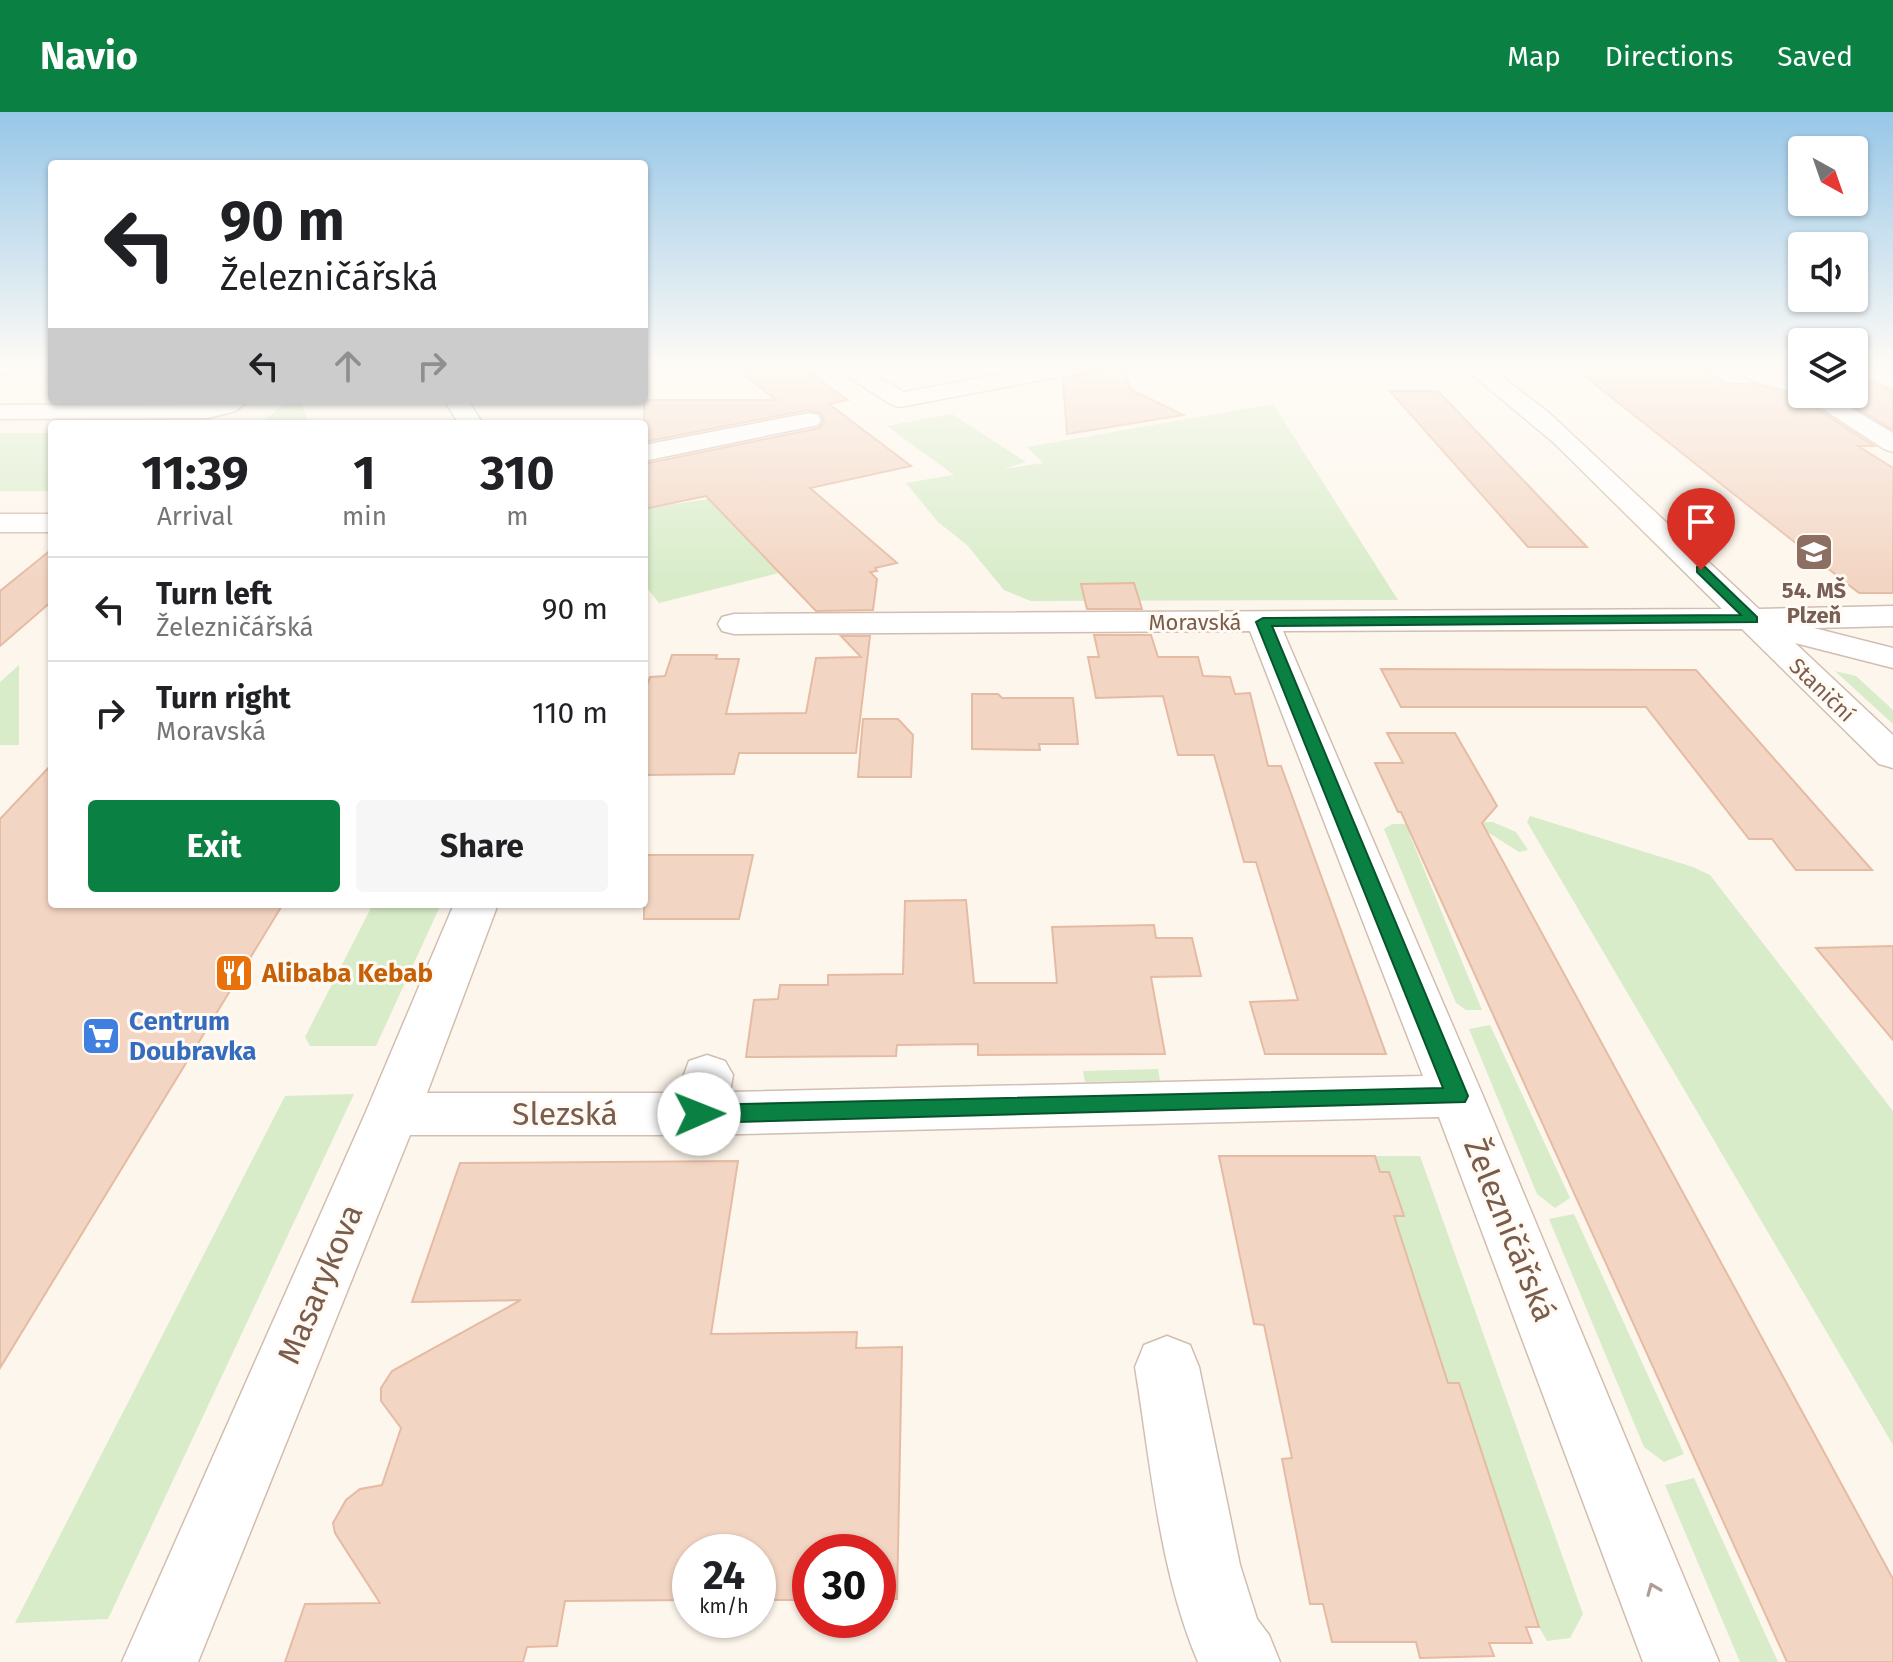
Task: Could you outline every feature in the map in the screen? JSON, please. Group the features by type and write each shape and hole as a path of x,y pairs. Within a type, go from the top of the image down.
{"street":[{"path":"648,452 732,435"},
{"name":"Staniční","path":"1559,435 1893,756"},
{"path":"0,523 48,523"},
{"name":"Moravská","path":"734,624 1893,616"},
{"path":"1753,619 1823,642 1893,658"},
{"name":"Železničářská","path":"1263,622 1457,1096 1681,1662"},
{"name":"Masarykova","path":"160,1662 392,1114 474,908"},
{"name":"Slezská","path":"392,1114 703,1094 1457,1096"},
{"path":"1167,1367 1204,1565 1226,1639 1242,1662"}],"green space":[{"path":"0,435 48,435 48,490 0,491"},
{"path":"900,435 985,435 1026,462 1003,469 1043,463 1027,447 1094,435 1293,435 1398,600 1031,601 1004,590 967,545 938,522 906,483 954,475"},
{"path":"708,499 779,573 659,603 648,589 648,508"},
{"path":"19,665 19,745 0,745 0,682"},
{"path":"1835,671 1856,676 1893,710 1893,724"},
{"path":"1530,816 1710,875 1893,1111 1893,1445 1527,822"},
{"path":"1493,822 1516,832 1528,850 1519,852 1489,833 1409,833 1482,1010 1466,1010 1456,1003 1384,829 1392,824"},
{"path":"371,908 439,908 376,1046 310,1046 305,1037"},
{"path":"1490,1025 1570,1198 1555,1208 1537,1194 1469,1029"},
{"path":"1158,1069 1160,1081 1085,1082 1083,1071"},
{"path":"354,1094 108,1619 15,1623 285,1096"},
{"path":"1375,1156 1420,1156 1583,1614 1570,1638 1547,1641 1539,1627 1448,1383"},
{"path":"1574,1214 1684,1454 1664,1462 1644,1447 1549,1219"},
{"path":"1694,1478 1778,1662 1740,1662 1665,1485"}],"building":[{"path":"648,435 678,435 648,441"},
{"path":"783,435 870,435 911,466 810,488 897,563 870,572 877,579 873,610 816,611 706,496 648,508 648,463"},
{"path":"1429,435 1480,435 1587,547 1528,547"},
{"path":"1660,435 1858,435 1874,446 1858,446 1893,468 1893,593 1859,593"},
{"path":"48,552 48,604 0,646 0,591"},
{"path":"1134,583 1142,609 1087,609 1081,584"},
{"path":"1094,635 1151,635 1158,657 1198,657 1203,676 1230,677 1235,694 1250,693 1268,766 1281,766 1386,1054 1265,1054 1250,1002 1298,1000 1256,862 1244,862 1214,755 1178,755 1163,696 1096,698 1088,657 1099,657"},
{"path":"841,636 870,636 856,753 739,753 734,774 648,775 648,683 650,677 665,676 672,655 717,655 716,659 739,659 726,714 806,713 816,658 861,657"},
{"path":"1381,669 1696,670 1872,870 1796,870 1772,839 1749,839 1646,707 1401,707"},
{"path":"972,694 998,694 1002,698 1073,698 1078,744 1039,744 1040,750 972,749"},
{"path":"863,719 898,719 913,735 911,777 858,777"},
{"path":"1387,733 1455,733 1497,806 1482,823 1893,1579 1893,1662 1787,1662 1401,812 1398,812 1375,763 1403,763"},
{"name":"Centrum Doubravka","path":"48,768 48,908 281,908 0,1368 0,819"},
{"path":"648,855 753,855 739,919 644,919 644,908 648,908"},
{"path":"966,900 974,983 1057,983 1052,927 1154,925 1156,938 1192,938 1201,976 1151,977 1165,1054 978,1055 978,1044 897,1045 896,1056 746,1057 754,1000 778,999 780,985 828,985 828,975 903,974 905,901"},
{"path":"1893,946 1893,1040 1816,948"},
{"path":"1219,1156 1375,1156 1380,1172 1389,1172 1404,1216 1394,1216 1448,1383 1459,1383 1539,1627 1526,1627 1532,1643 1489,1643 1494,1656 1420,1658 1416,1642 1332,1642 1323,1604 1310,1604 1282,1459 1292,1458 1264,1325 1254,1324"},
{"path":"738,1161 711,1334 857,1332 856,1348 902,1347 897,1599 896,1534 792,1534 792,1600 776,1600 776,1534 672,1534 672,1600 565,1601 557,1646 527,1647 523,1662 285,1662 305,1604 380,1603 335,1533 333,1523 346,1500 360,1489 382,1485 401,1428 381,1401 381,1388 392,1371 521,1300 412,1302 460,1163"}],"place":[{"name":"54. MŠ Plzeň","path":"1814,552"},
{"name":"Alibaba Kebab","path":"234,973"},
{"name":"Centrum Doubravka","path":"101,1036"}],"route":[{"path":"699,1114 1457,1096 1263,622 1753,619 1701,570"}]}
